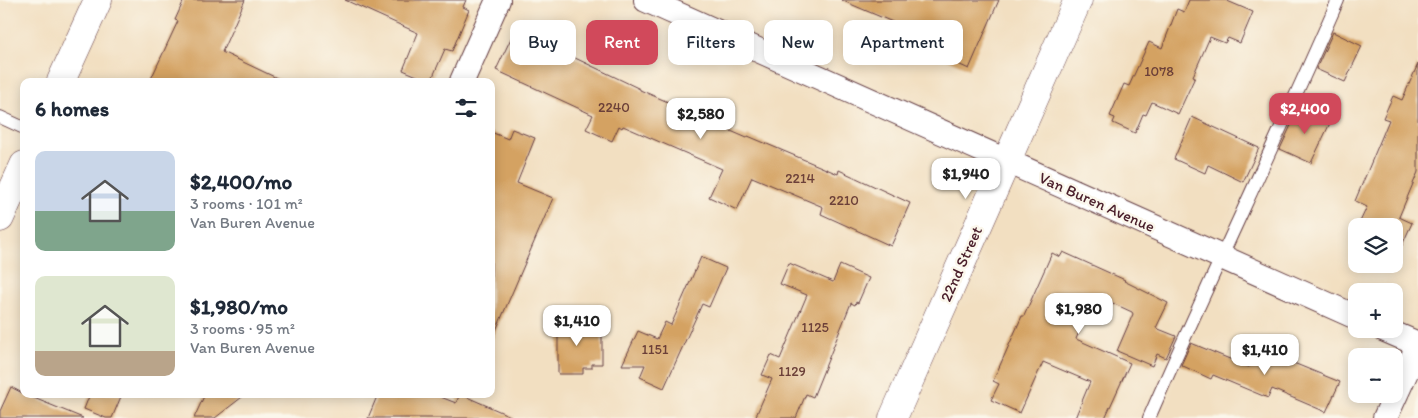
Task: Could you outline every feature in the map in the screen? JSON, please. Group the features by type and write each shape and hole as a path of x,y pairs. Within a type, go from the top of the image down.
{"street":[{"path":"62,78 98,0"},
{"path":"463,78 498,0"},
{"name":"Van Buren Avenue","path":"646,0 1348,313"},
{"name":"22nd Street","path":"893,418 1078,0"},
{"path":"0,218 20,174"},
{"path":"1385,418 1418,345 1403,338"}],"lane":[{"path":"1148,418 1286,120 1338,0"},
{"path":"0,117 20,126"}],"building":[{"path":"184,0 245,0 222,52 277,78 151,78 178,21 175,20"},
{"path":"345,0 466,0 463,7 469,10 452,51 445,49 432,78 422,78 403,70 418,33"},
{"path":"841,0 999,0 969,69 960,65 963,65 963,20 888,20"},
{"path":"1189,0 1225,0 1253,12 1240,43 1228,38 1225,43 1210,37 1178,114 1152,102 1146,115 1143,114 1135,133 1113,123 1115,118 1110,116 1124,84 1129,86 1149,42 1162,48 1177,9 1184,12"},
{"path":"1333,32 1362,46 1345,82 1316,69"},
{"path":"510,40 510,65 576,65 576,58 586,65 590,65 675,105 675,107 838,174 839,170 910,203 891,246 821,214 823,207 752,177 737,210 709,197 722,169 623,126 622,128 619,126 612,141 586,129 593,115 496,70"},
{"path":"1418,64 1418,172 1399,217 1401,218 1362,218 1367,207 1355,201 1389,120 1383,118 1393,96 1402,100"},
{"path":"1300,106 1331,121 1311,163 1280,149"},
{"path":"1192,117 1259,148 1243,182 1208,165 1205,173 1174,159"},
{"path":"512,129 535,138 517,183 553,198 495,333 495,134 508,139"},
{"path":"1403,219 1412,223 1403,243"},
{"path":"1063,252 1125,280 1168,303 1156,328 1176,336 1166,358 1157,354 1152,366 1117,351 1133,314 1132,312 1095,295 1076,339 1130,363 1105,418 1075,418 1090,382 1043,362 1020,413 991,400 999,384 993,381 1052,253 1060,257"},
{"path":"701,257 726,268 709,307 702,304 664,388 640,377 645,365 622,365 638,331 657,339 665,322 671,325"},
{"path":"789,263 833,282 840,265 869,278 858,303 856,302 855,305 851,303 813,397 806,394 796,418 755,418 772,379 762,375 771,355 780,359 807,295 780,284"},
{"path":"558,316 582,316 582,334 602,334 602,364 592,364 592,368 583,368 583,374 558,374"},
{"path":"1191,343 1249,367 1257,348 1340,382 1326,412 1272,389 1268,398 1213,375 1211,379 1181,365"},
{"path":"11,387 20,392 20,398 34,398 83,418 0,418 0,411"},
{"path":"88,398 120,398 112,418 106,418 84,409"},
{"path":"203,398 241,398 215,418 194,418"},
{"path":"376,398 443,398 456,403 458,398 469,398 515,418 368,418"}]}
